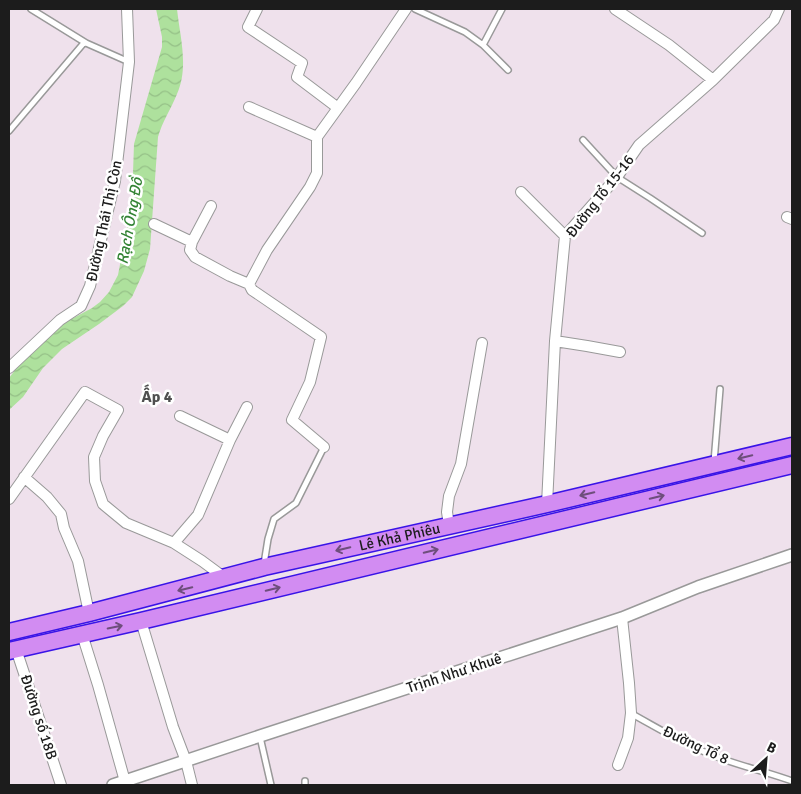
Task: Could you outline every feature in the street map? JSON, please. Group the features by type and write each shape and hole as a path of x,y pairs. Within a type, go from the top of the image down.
{"highway":[{"name":"Lê Khả Phiêu","path":"9,632 264,567 547,504 792,446"},
{"name":"Lê Khả Phiêu","path":"12,650 141,621 792,465"}],"street":[{"name":"Đường Thái Thị Còn","path":"9,368 60,320 80,306 90,286 115,181 129,62 127,9"},
{"path":"257,9 248,27 302,63 297,77 338,108"},
{"path":"249,284 267,250 310,187 317,173 317,137 356,84 406,9"},
{"path":"614,9 669,45 713,80"},
{"name":"Đường Tổ 15-16","path":"547,504 555,341 566,236 617,177 638,145 713,80 774,20 779,9"},
{"path":"249,107 317,137"},
{"path":"521,192 566,236"},
{"path":"211,206 192,242 190,250 195,257 249,284 252,290 321,337 310,382 292,420 324,447"},
{"path":"154,224 192,242"},
{"path":"555,341 620,352"},
{"path":"449,525 447,512 449,496 461,464 482,343"},
{"path":"9,499 85,392 118,410 103,436 94,457 95,481 103,504 126,523 174,543 225,578"},
{"path":"174,543 198,514 247,406"},
{"path":"180,416 230,440"},
{"path":"24,477 47,497 61,514 64,528 78,560 89,613"},
{"name":"Trịnh Như Khuê","path":"113,785 126,783 260,736 622,618 698,587 792,555"},
{"path":"618,765 628,738 631,713 630,683 622,618"},
{"path":"141,621 192,785"},
{"path":"82,634 126,783"},
{"name":"Đường số 18B","path":"12,650 61,785"}],"lane":[{"path":"31,9 86,42 129,62"},
{"path":"415,9 465,32 483,45 508,70"},
{"path":"483,45 502,9"},
{"path":"9,131 86,42"},
{"path":"583,140 617,177 702,233"},
{"path":"713,465 720,390"},
{"path":"264,567 268,539 274,519 296,502 324,447"},
{"name":"Đường Tổ 8","path":"631,713 700,750 792,781"},
{"path":"260,736 271,785"}],"water":[{"name":"Rạch Ông Đồ","path":"156,9 177,9 183,63 181,84 158,137 150,249 144,271 132,297 99,324 62,349 43,368 23,397 9,410 9,378 29,352 66,322 100,302 109,292 118,275 132,202 134,144 162,47 162,37"}],"district":[{"name":"Ấp 4","path":"157,397"}]}
